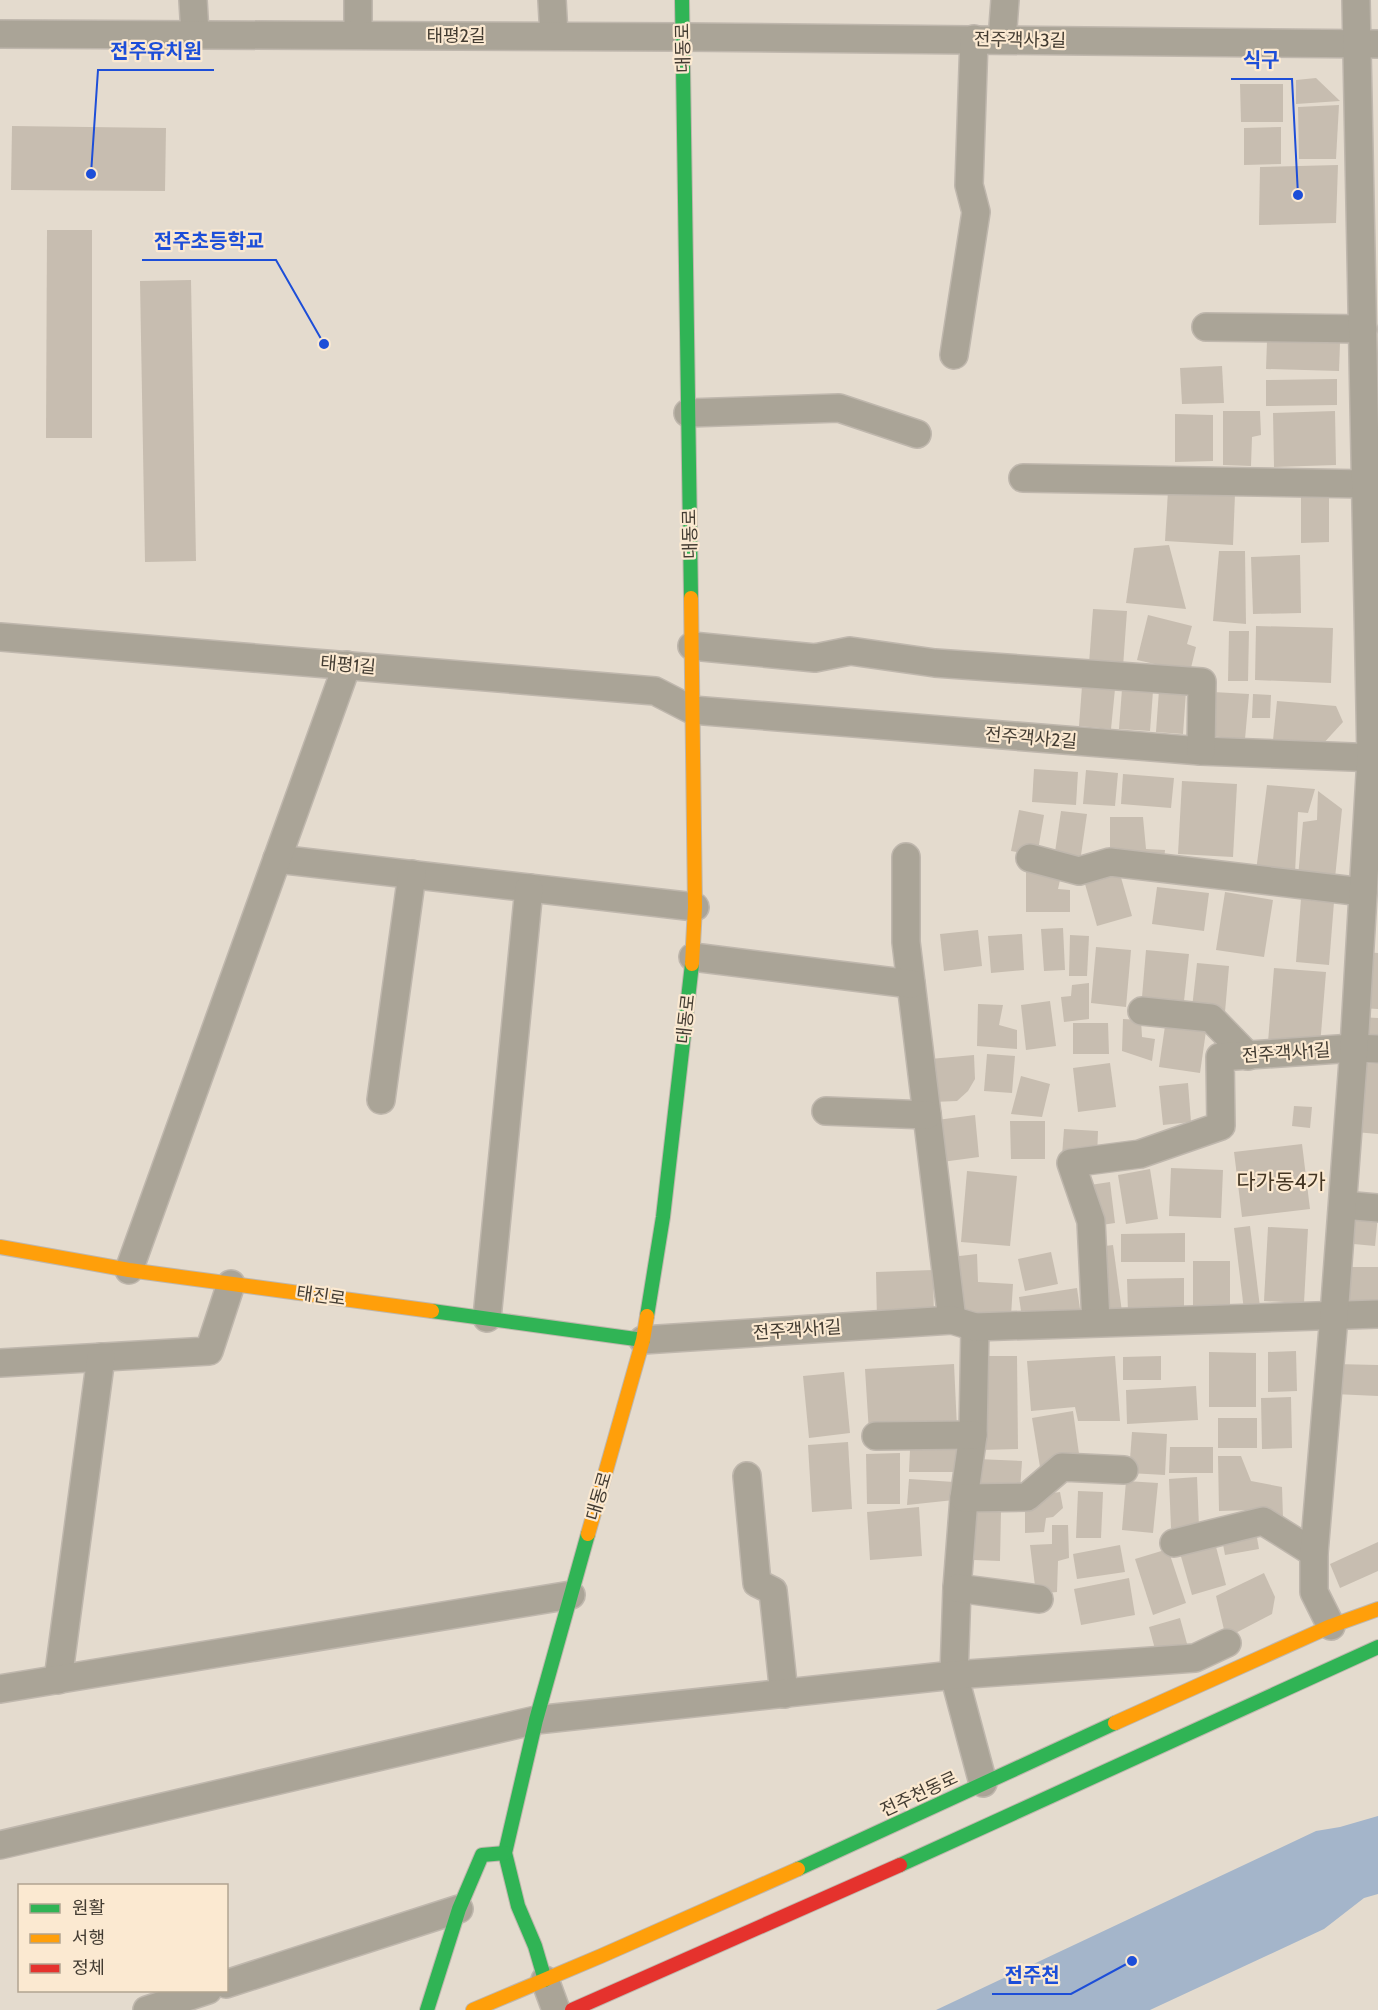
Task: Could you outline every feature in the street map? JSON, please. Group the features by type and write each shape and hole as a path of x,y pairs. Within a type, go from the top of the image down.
{"street":[{"path":"193,0 195,34"},
{"path":"358,0 358,35"},
{"path":"552,0 554,36"},
{"name":"대동로","path":"556,2010 535,1946 518,1905 505,1852 536,1720 643,1340 663,1217 693,957 695,907 692,646 682,0"},
{"path":"1002,40 1005,0"},
{"path":"1331,1626 1314,1592 1314,1553 1343,1205 1366,1048 1359,973 1363,892 1375,758 1363,329 1367,43 1356,0"},
{"name":"태평2길","path":"0,34 682,37"},
{"name":"전주객사3길","path":"682,37 1367,43"},
{"path":"954,355 976,212 969,185 974,39"},
{"path":"1206,327 1363,329"},
{"path":"688,413 839,408 917,434"},
{"path":"1023,478 1366,484"},
{"name":"태평1길","path":"0,637 655,691 692,710"},
{"path":"692,646 815,658 850,651 935,663 1202,682 1201,752"},
{"path":"129,1270 347,665"},
{"name":"전주객사2길","path":"692,710 1201,752 1375,758"},
{"path":"906,857 906,942 927,1115 963,1324 973,1435 964,1498 957,1588 954,1675 983,1784"},
{"path":"1030,858 1079,871 1110,862 1363,892"},
{"path":"277,859 695,907"},
{"path":"381,1100 412,874"},
{"path":"487,1318 529,888"},
{"path":"693,957 911,984"},
{"path":"1142,1011 1211,1017 1248,1056"},
{"name":"전주객사1길","path":"1096,1322 1091,1221 1071,1163 1140,1154 1221,1126 1220,1057 1366,1048"},
{"path":"825,1111 927,1115"},
{"path":"1343,1205 1378,1208"},
{"name":"태진로","path":"0,1247 129,1270 643,1340"},
{"path":"0,1363 209,1351 231,1284"},
{"name":"전주객사1길","path":"643,1340 963,1324 1378,1314"},
{"path":"58,1680 101,1357"},
{"path":"876,1436 973,1435"},
{"path":"964,1498 1027,1497 1062,1467 1124,1470"},
{"path":"747,1476 757,1583 772,1592 784,1694"},
{"path":"1174,1543 1263,1521 1314,1553"},
{"path":"957,1588 1039,1599"},
{"path":"0,1689 571,1594"},
{"name":"전주천동로","path":"473,2010 881,1832 1331,1626 1378,1609"},
{"path":"0,1845 536,1720 954,1675 1195,1658 1227,1643"},
{"path":"572,2010 948,1844 1378,1647"},
{"path":"427,2010 459,1909 482,1855 505,1852"},
{"path":"228,1983 459,1909"},
{"path":"147,2010 202,1992"}],"water":[{"path":"1378,1816 1378,1894 1364,1898 1324,1929 1150,2010 936,2010 1316,1831"}],"building":[{"path":"1316,78 1340,101 1296,104 1296,80"},
{"path":"1240,84 1283,84 1283,122 1241,122"},
{"path":"1339,105 1336,159 1299,159 1298,107"},
{"path":"12,126 166,128 165,191 11,190"},
{"path":"1281,127 1281,164 1244,165 1244,128"},
{"path":"1338,165 1336,223 1259,225 1260,167"},
{"path":"47,230 92,230 92,438 46,438"},
{"path":"191,280 196,561 145,562 140,281"},
{"path":"1267,341 1340,343 1339,371 1266,369"},
{"path":"1222,366 1224,403 1182,404 1180,368"},
{"path":"1337,379 1337,405 1266,406 1266,380"},
{"path":"1223,411 1260,411 1261,435 1252,437 1251,466 1223,465"},
{"path":"1335,411 1336,465 1274,467 1273,413"},
{"path":"1175,414 1213,415 1213,461 1175,462"},
{"path":"1301,488 1329,488 1329,542 1301,543"},
{"path":"1168,491 1235,494 1233,545 1165,541"},
{"path":"1169,545 1186,609 1126,603 1134,548"},
{"path":"1219,551 1245,551 1246,624 1213,621"},
{"path":"1300,555 1301,613 1253,614 1251,557"},
{"path":"1093,609 1127,611 1123,667 1089,664"},
{"path":"1148,615 1192,626 1187,644 1196,647 1190,672 1137,660"},
{"path":"1256,626 1333,628 1331,683 1255,680"},
{"path":"1229,631 1249,631 1248,681 1228,681"},
{"path":"1082,686 1115,689 1111,729 1079,726"},
{"path":"1122,689 1153,691 1150,731 1119,729"},
{"path":"1159,690 1186,692 1183,734 1156,732"},
{"path":"1213,692 1249,694 1245,739 1209,736"},
{"path":"1253,694 1271,695 1270,718 1252,718"},
{"path":"1277,701 1336,706 1343,722 1321,746 1273,740"},
{"path":"1034,769 1078,772 1076,805 1032,802"},
{"path":"1086,770 1118,773 1115,806 1083,804"},
{"path":"1123,774 1174,778 1171,808 1121,804"},
{"path":"1182,781 1237,784 1233,857 1178,854"},
{"path":"1267,785 1315,789 1308,813 1298,812 1295,873 1256,871"},
{"path":"1318,791 1342,809 1335,878 1298,877 1303,822 1317,820"},
{"path":"1019,810 1044,815 1037,856 1011,851"},
{"path":"1061,811 1087,814 1080,862 1054,859"},
{"path":"1110,817 1143,817 1146,849 1165,850 1164,861 1110,857"},
{"path":"1026,870 1060,880 1058,889 1070,890 1070,912 1026,912"},
{"path":"1120,874 1132,916 1097,926 1085,884"},
{"path":"1157,887 1209,893 1204,931 1152,924"},
{"path":"1225,892 1273,900 1264,957 1216,950"},
{"path":"1301,899 1334,902 1329,965 1296,962"},
{"path":"1063,928 1065,970 1044,971 1041,929"},
{"path":"978,930 982,966 944,971 940,934"},
{"path":"1022,934 1024,970 991,973 988,936"},
{"path":"1070,935 1089,936 1087,976 1069,976"},
{"path":"1096,947 1131,950 1126,1007 1091,1003"},
{"path":"1146,950 1189,954 1184,1001 1142,997"},
{"path":"1364,952 1378,953 1378,1009 1360,1008"},
{"path":"1197,963 1229,966 1225,1012 1192,1008"},
{"path":"1274,968 1326,972 1320,1046 1268,1042"},
{"path":"1089,983 1089,1019 1064,1022 1061,997 1071,996 1072,985"},
{"path":"1050,1001 1056,1046 1026,1050 1021,1005"},
{"path":"978,1004 1003,1005 999,1025 1017,1030 1017,1049 977,1046"},
{"path":"1359,1017 1378,1018 1378,1042 1358,1041"},
{"path":"1123,1019 1141,1020 1142,1037 1155,1039 1152,1061 1122,1051"},
{"path":"1073,1023 1108,1023 1109,1054 1073,1054"},
{"path":"1165,1026 1206,1031 1200,1073 1159,1067"},
{"path":"987,1054 1015,1056 1012,1093 984,1091"},
{"path":"974,1055 975,1079 968,1091 957,1101 933,1102 930,1059"},
{"path":"1110,1063 1116,1107 1078,1112 1073,1068"},
{"path":"1360,1063 1378,1064 1378,1134 1355,1132"},
{"path":"1021,1076 1050,1084 1042,1117 1011,1114"},
{"path":"1188,1083 1191,1122 1163,1125 1159,1086"},
{"path":"1294,1106 1312,1107 1310,1128 1292,1126"},
{"path":"975,1115 979,1157 942,1162 937,1120"},
{"path":"1010,1121 1045,1121 1045,1159 1011,1159"},
{"path":"1064,1129 1098,1131 1097,1158 1062,1156"},
{"path":"1302,1144 1310,1209 1242,1217 1234,1152"},
{"path":"1171,1168 1223,1170 1221,1218 1169,1216"},
{"path":"1150,1169 1158,1219 1126,1224 1118,1175"},
{"path":"967,1171 1017,1176 1010,1246 961,1242"},
{"path":"1110,1182 1115,1223 1095,1226 1090,1185"},
{"path":"1347,1212 1378,1215 1375,1246 1343,1243"},
{"path":"1250,1226 1260,1307 1244,1310 1234,1228"},
{"path":"1268,1227 1308,1229 1304,1303 1264,1301"},
{"path":"1185,1233 1185,1262 1121,1262 1121,1234"},
{"path":"1113,1245 1122,1312 1106,1314 1097,1247"},
{"path":"1051,1252 1058,1284 1025,1291 1018,1259"},
{"path":"977,1254 978,1282 1013,1284 1011,1316 959,1318 951,1257"},
{"path":"1193,1261 1230,1261 1230,1309 1193,1310"},
{"path":"1341,1267 1378,1267 1378,1302 1342,1303"},
{"path":"933,1270 934,1319 877,1320 876,1272"},
{"path":"1184,1278 1184,1312 1128,1313 1127,1279"},
{"path":"1077,1288 1080,1309 1022,1318 1019,1297"},
{"path":"1296,1351 1297,1391 1268,1392 1268,1352"},
{"path":"1209,1352 1256,1353 1256,1407 1209,1407"},
{"path":"979,1356 1017,1356 1018,1449 980,1450"},
{"path":"1115,1356 1120,1421 1078,1421 1075,1407 1031,1411 1027,1361"},
{"path":"1161,1356 1161,1380 1123,1380 1123,1357"},
{"path":"954,1364 957,1428 869,1433 865,1369"},
{"path":"1335,1364 1378,1365 1378,1396 1334,1394"},
{"path":"844,1372 850,1433 809,1438 803,1376"},
{"path":"1196,1386 1198,1420 1127,1424 1126,1390"},
{"path":"1291,1397 1292,1448 1262,1449 1261,1398"},
{"path":"1073,1411 1080,1461 1040,1467 1032,1418"},
{"path":"1218,1418 1257,1418 1257,1448 1218,1448"},
{"path":"1132,1432 1167,1434 1165,1475 1129,1473"},
{"path":"848,1442 852,1509 812,1512 808,1445"},
{"path":"1170,1447 1213,1447 1213,1473 1169,1473"},
{"path":"910,1450 957,1450 957,1472 909,1472"},
{"path":"900,1453 900,1504 867,1504 866,1454"},
{"path":"1218,1456 1241,1456 1251,1481 1282,1487 1283,1518 1252,1510 1219,1511"},
{"path":"977,1459 1022,1461 1020,1491 976,1489"},
{"path":"1197,1477 1199,1527 1171,1528 1169,1479"},
{"path":"909,1479 954,1482 954,1500 907,1505"},
{"path":"1126,1481 1158,1483 1153,1533 1122,1530"},
{"path":"1078,1491 1103,1492 1101,1538 1076,1538"},
{"path":"1060,1492 1063,1508 1053,1517 1046,1518 1044,1532 1025,1533 1025,1512 1045,1494"},
{"path":"919,1507 922,1556 870,1560 867,1512"},
{"path":"976,1510 1001,1511 1000,1561 974,1560"},
{"path":"1052,1525 1068,1525 1069,1558 1058,1561 1057,1592 1036,1594 1030,1545 1052,1544"},
{"path":"1256,1532 1259,1549 1225,1555 1222,1539"},
{"path":"1378,1542 1378,1571 1340,1588 1330,1564"},
{"path":"1215,1543 1226,1585 1192,1595 1180,1553"},
{"path":"1120,1545 1125,1572 1077,1579 1073,1554"},
{"path":"1168,1549 1186,1603 1153,1615 1135,1559"},
{"path":"1264,1573 1275,1597 1272,1614 1226,1638 1216,1596"},
{"path":"1129,1578 1135,1615 1081,1625 1074,1589"},
{"path":"1180,1618 1189,1651 1158,1660 1149,1627"}],"traffic: fast":[{"path":"682,0 691,598"},
{"path":"647,1316 663,1217 692,964"},
{"path":"432,1311 643,1340"},
{"path":"545,1980 535,1946 518,1906 505,1853 536,1720 588,1534"},
{"path":"900,1865 1378,1647"},
{"path":"798,1869 1115,1723"},
{"path":"427,2010 459,1909 482,1855 505,1853"}],"traffic: slow":[{"path":"691,598 695,907 692,964"},
{"path":"0,1247 129,1270 432,1311"},
{"path":"588,1534 643,1340 647,1316"},
{"path":"1115,1723 1331,1626 1378,1609"},
{"path":"473,2010 798,1869"}],"traffic: jam":[{"path":"572,2010 900,1865"}],"place":[{"name":"전주유치원","path":"91,174"},
{"name":"식구","path":"1298,195"},
{"name":"전주초등학교","path":"324,344"},
{"name":"전주천","path":"1132,1961"}],"district":[{"name":"다가동4가","path":"1281,1181"}]}
